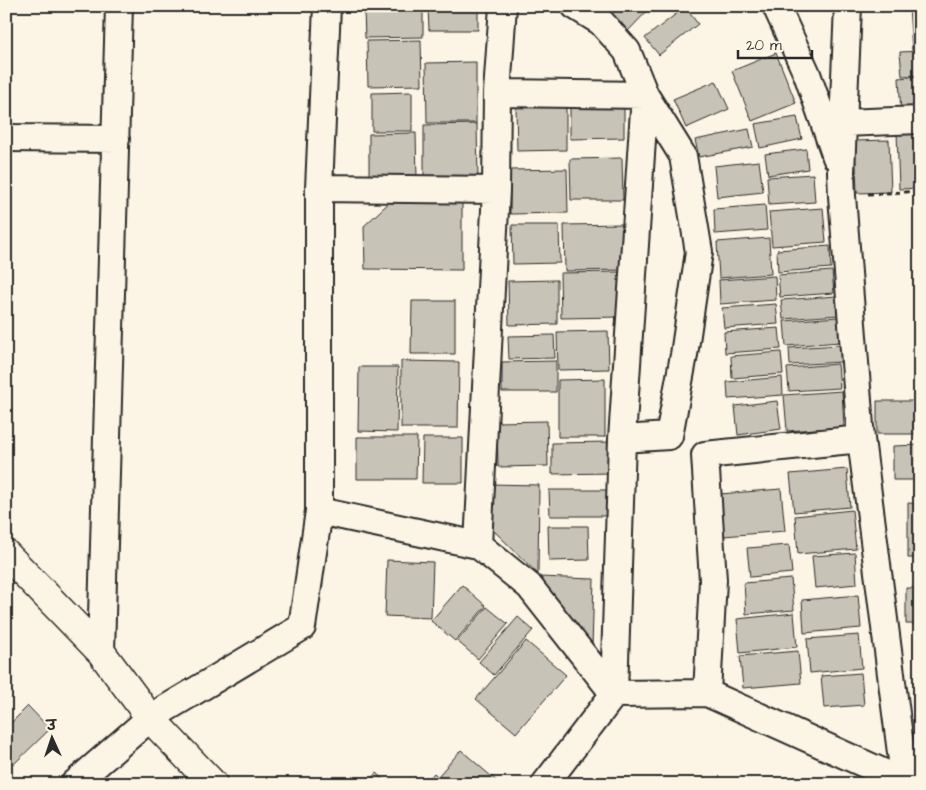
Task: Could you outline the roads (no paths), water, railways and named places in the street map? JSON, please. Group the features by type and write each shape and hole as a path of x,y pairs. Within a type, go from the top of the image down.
{"street":[{"path":"101,652 119,6"},
{"path":"74,784 150,718 302,627 319,511 319,188 328,6"},
{"path":"478,545 496,190 496,93 503,6"},
{"path":"575,6 601,22 627,51 645,96 682,156 699,252 684,355 669,436 622,440"},
{"path":"776,6 807,74 841,184"},
{"path":"848,6 841,184 861,439 906,784"},
{"path":"496,93 645,96"},
{"path":"545,784 614,694 622,440 645,96"},
{"path":"843,123 920,120"},
{"path":"6,138 116,139"},
{"path":"319,188 496,190"},
{"path":"707,693 713,580 705,455 861,439"},
{"path":"319,511 478,545 529,586 614,694"},
{"path":"6,554 101,652 150,718 213,784"},
{"path":"614,694 707,693 906,784"}]}
